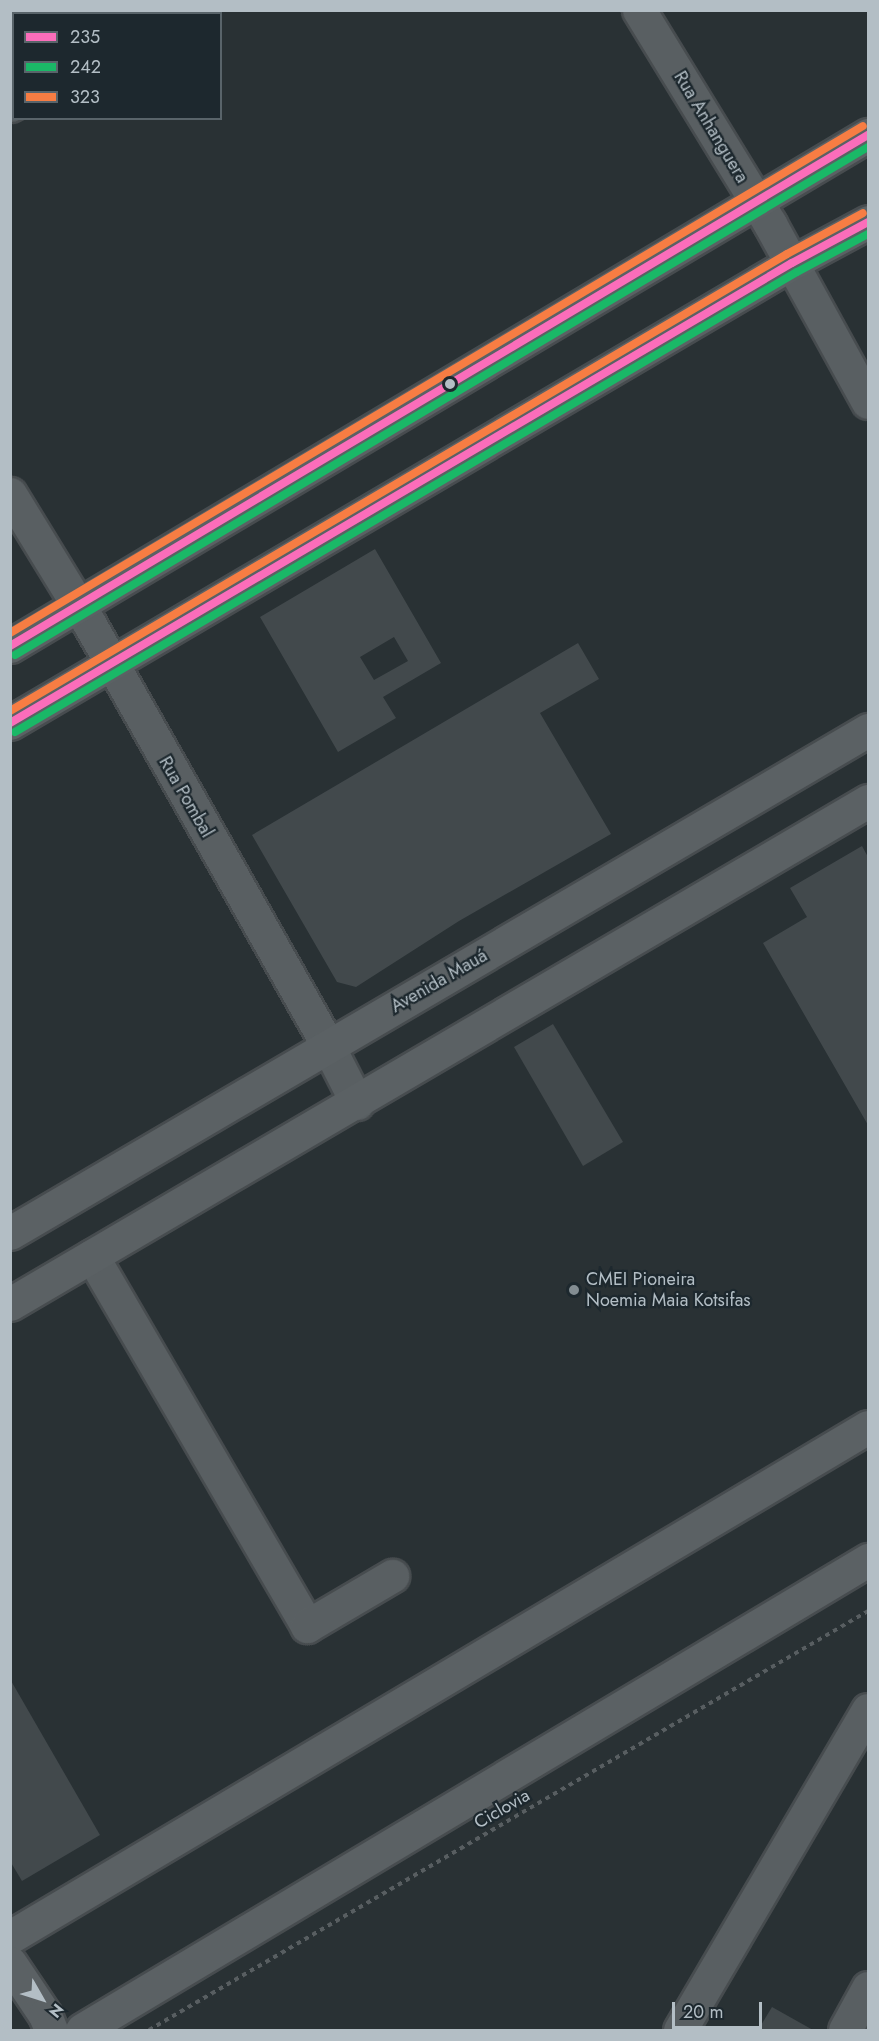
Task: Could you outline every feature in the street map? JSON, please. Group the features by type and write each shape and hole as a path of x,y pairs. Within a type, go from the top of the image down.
{"main road":[{"path":"10,646 868,135"},
{"path":"10,723 792,263 868,222"},
{"name":"Avenida Mauá","path":"10,1233 868,730"},
{"path":"10,1304 868,801"},
{"path":"48,2023 11,1954 868,1427"},
{"path":"82,2031 868,1560"}],"street":[{"name":"Rua Anhanguera","path":"639,10 757,203 868,402"},
{"name":"Rua Pombal","path":"10,494 79,606 328,1046 357,1102"},
{"path":"92,1256 307,1626 392,1576"},
{"path":"680,2031 868,1710"},
{"path":"845,2031 868,1988"}],"path":[{"name":"Ciclovia","path":"149,2031 868,1611"}],"building":[{"path":"10,48 12,70 10,71"},
{"path":"375,549 441,663 383,697 396,718 338,752 260,617","holes":["394,637 408,661 374,680 360,657"]},
{"path":"578,643 599,679 540,713 611,834 459,921 356,987 337,982 252,835"},
{"path":"862,846 868,857 868,1125 763,943 807,917 790,888"},
{"path":"553,1024 623,1142 583,1166 514,1047"},
{"path":"10,1679 100,1835 22,1881 10,1861"},
{"path":"772,2007 813,2030 758,2030"}],"transit line":[{"name":"323","path":"10,633 863,126"},
{"name":"235","path":"10,646 868,135"},
{"name":"242","path":"15,655 868,147"},
{"name":"323","path":"10,711 787,254 863,213"},
{"name":"235","path":"10,723 792,263 868,222"},
{"name":"242","path":"15,732 797,272 868,234"}],"place":[{"name":"CMEI Pioneira Noemia Maia Kotsifas","path":"574,1290"}]}
